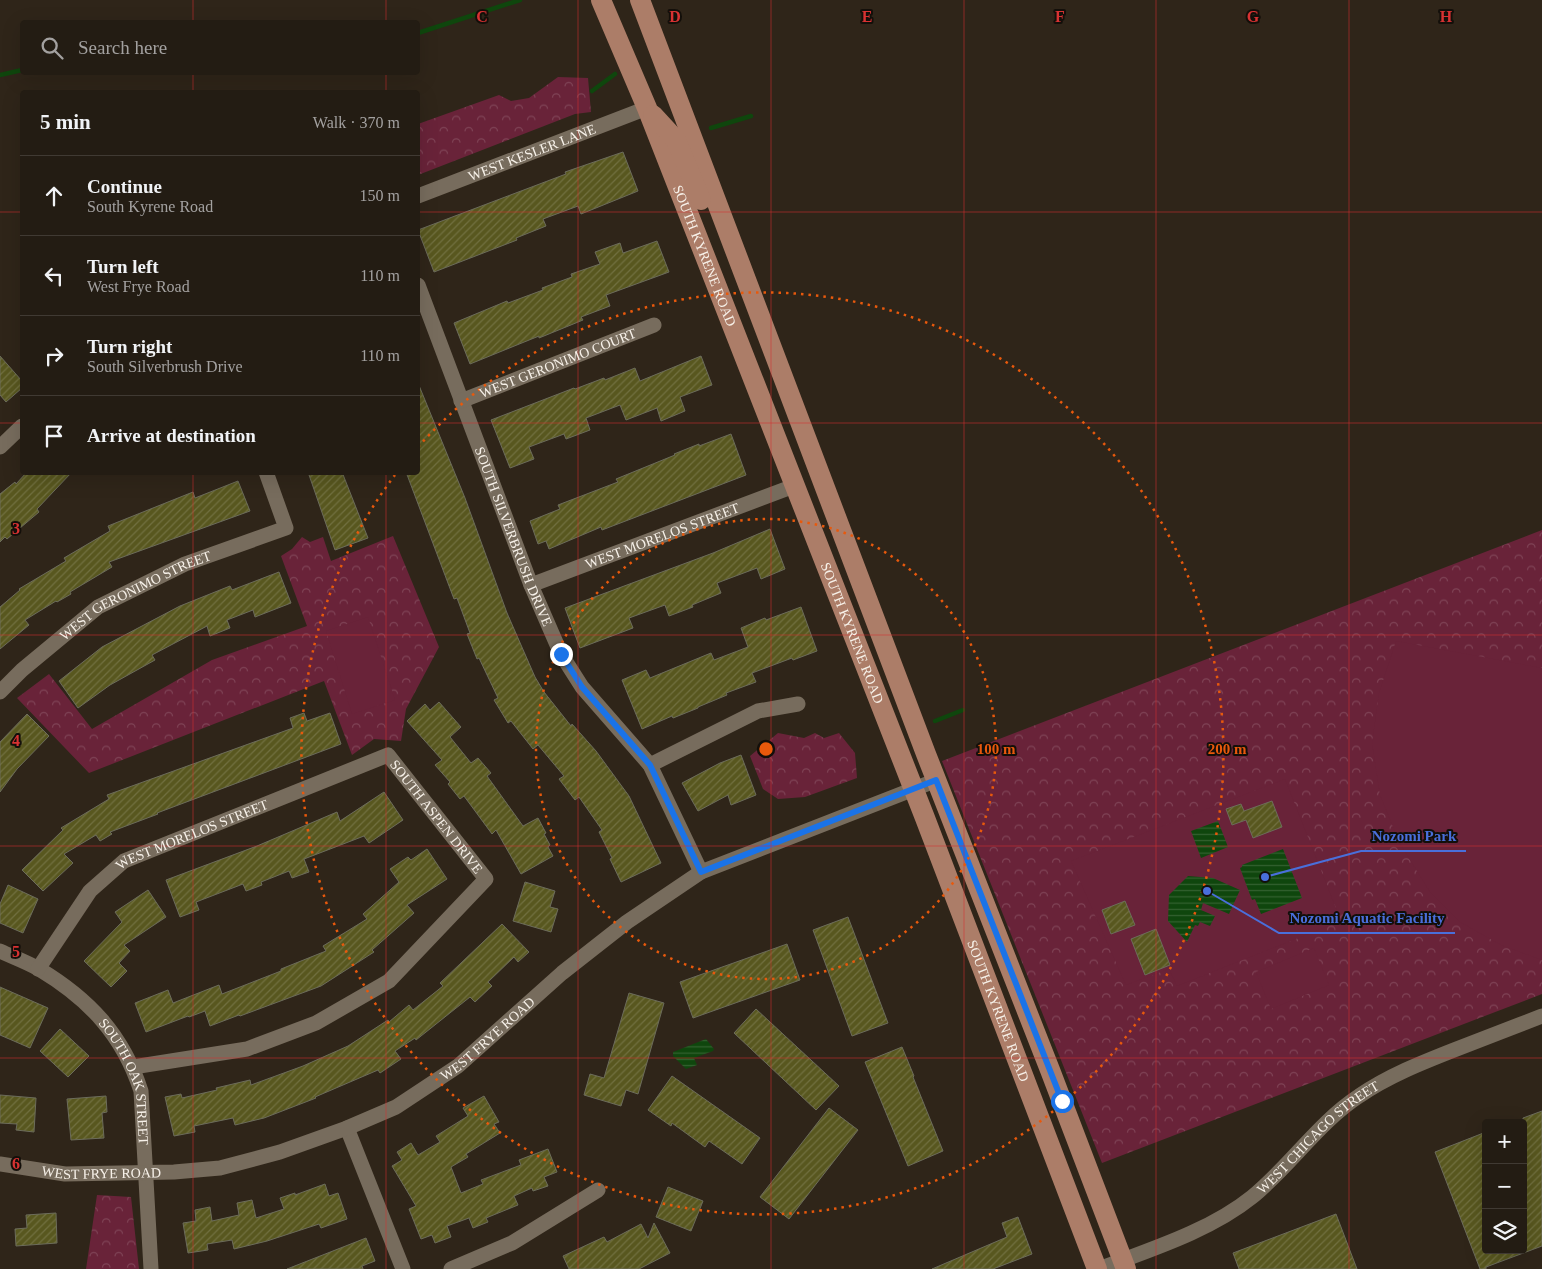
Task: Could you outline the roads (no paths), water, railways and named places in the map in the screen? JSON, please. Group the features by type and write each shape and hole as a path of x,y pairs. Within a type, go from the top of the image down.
{"main road":[{"name":"SOUTH KYRENE ROAD","path":"602,0 913,788 1098,1269"},
{"name":"SOUTH KYRENE ROAD","path":"640,0 936,780 1047,1060 1124,1264"},
{"path":"646,108 676,140 715,235 734,250"}],"street":[{"name":"WEST KESLER LANE","path":"420,195 646,108"},
{"name":"SOUTH SILVERBRUSH DRIVE","path":"420,290 531,585 561,654 582,687 650,765 701,872"},
{"name":"WEST GERONIMO COURT","path":"461,401 654,325"},
{"path":"0,447 20,428"},
{"name":"WEST GERONIMO STREET","path":"0,692 22,670 98,607 185,564 286,528 267,475"},
{"name":"WEST MORELOS STREET","path":"531,585 794,486"},
{"path":"650,765 758,711 798,704"},
{"name":"WEST MORELOS STREET","path":"38,969 90,892 124,861 388,755"},
{"name":"SOUTH ASPEN DRIVE","path":"133,1066 247,1049 316,1022 389,981 486,879 388,755"},
{"name":"WEST FRYE ROAD","path":"0,1164 65,1174 146,1174 220,1168 280,1152 347,1128 396,1107 458,1066 562,973 598,944 701,872 936,780"},
{"name":"SOUTH OAK STREET","path":"0,951 38,969 90,1006 117,1039 133,1066 141,1091 151,1269"},
{"name":"WEST CHICAGO STREET","path":"1098,1269 1124,1264 1223,1217 1267,1184 1334,1115 1359,1096 1412,1066 1542,1016"},
{"path":"347,1128 403,1269"},
{"path":"451,1269 512,1243 598,1190"}],"waterway":[{"path":"420,32 520,0"},
{"path":"0,75 20,70"},
{"path":"592,91 615,74"},
{"path":"711,128 751,116"},
{"path":"935,721 963,710"}],"place":[{"name":"Nozomi Park","path":"1265,877"},
{"name":"Nozomi Aquatic Facility","path":"1207,891"}]}
